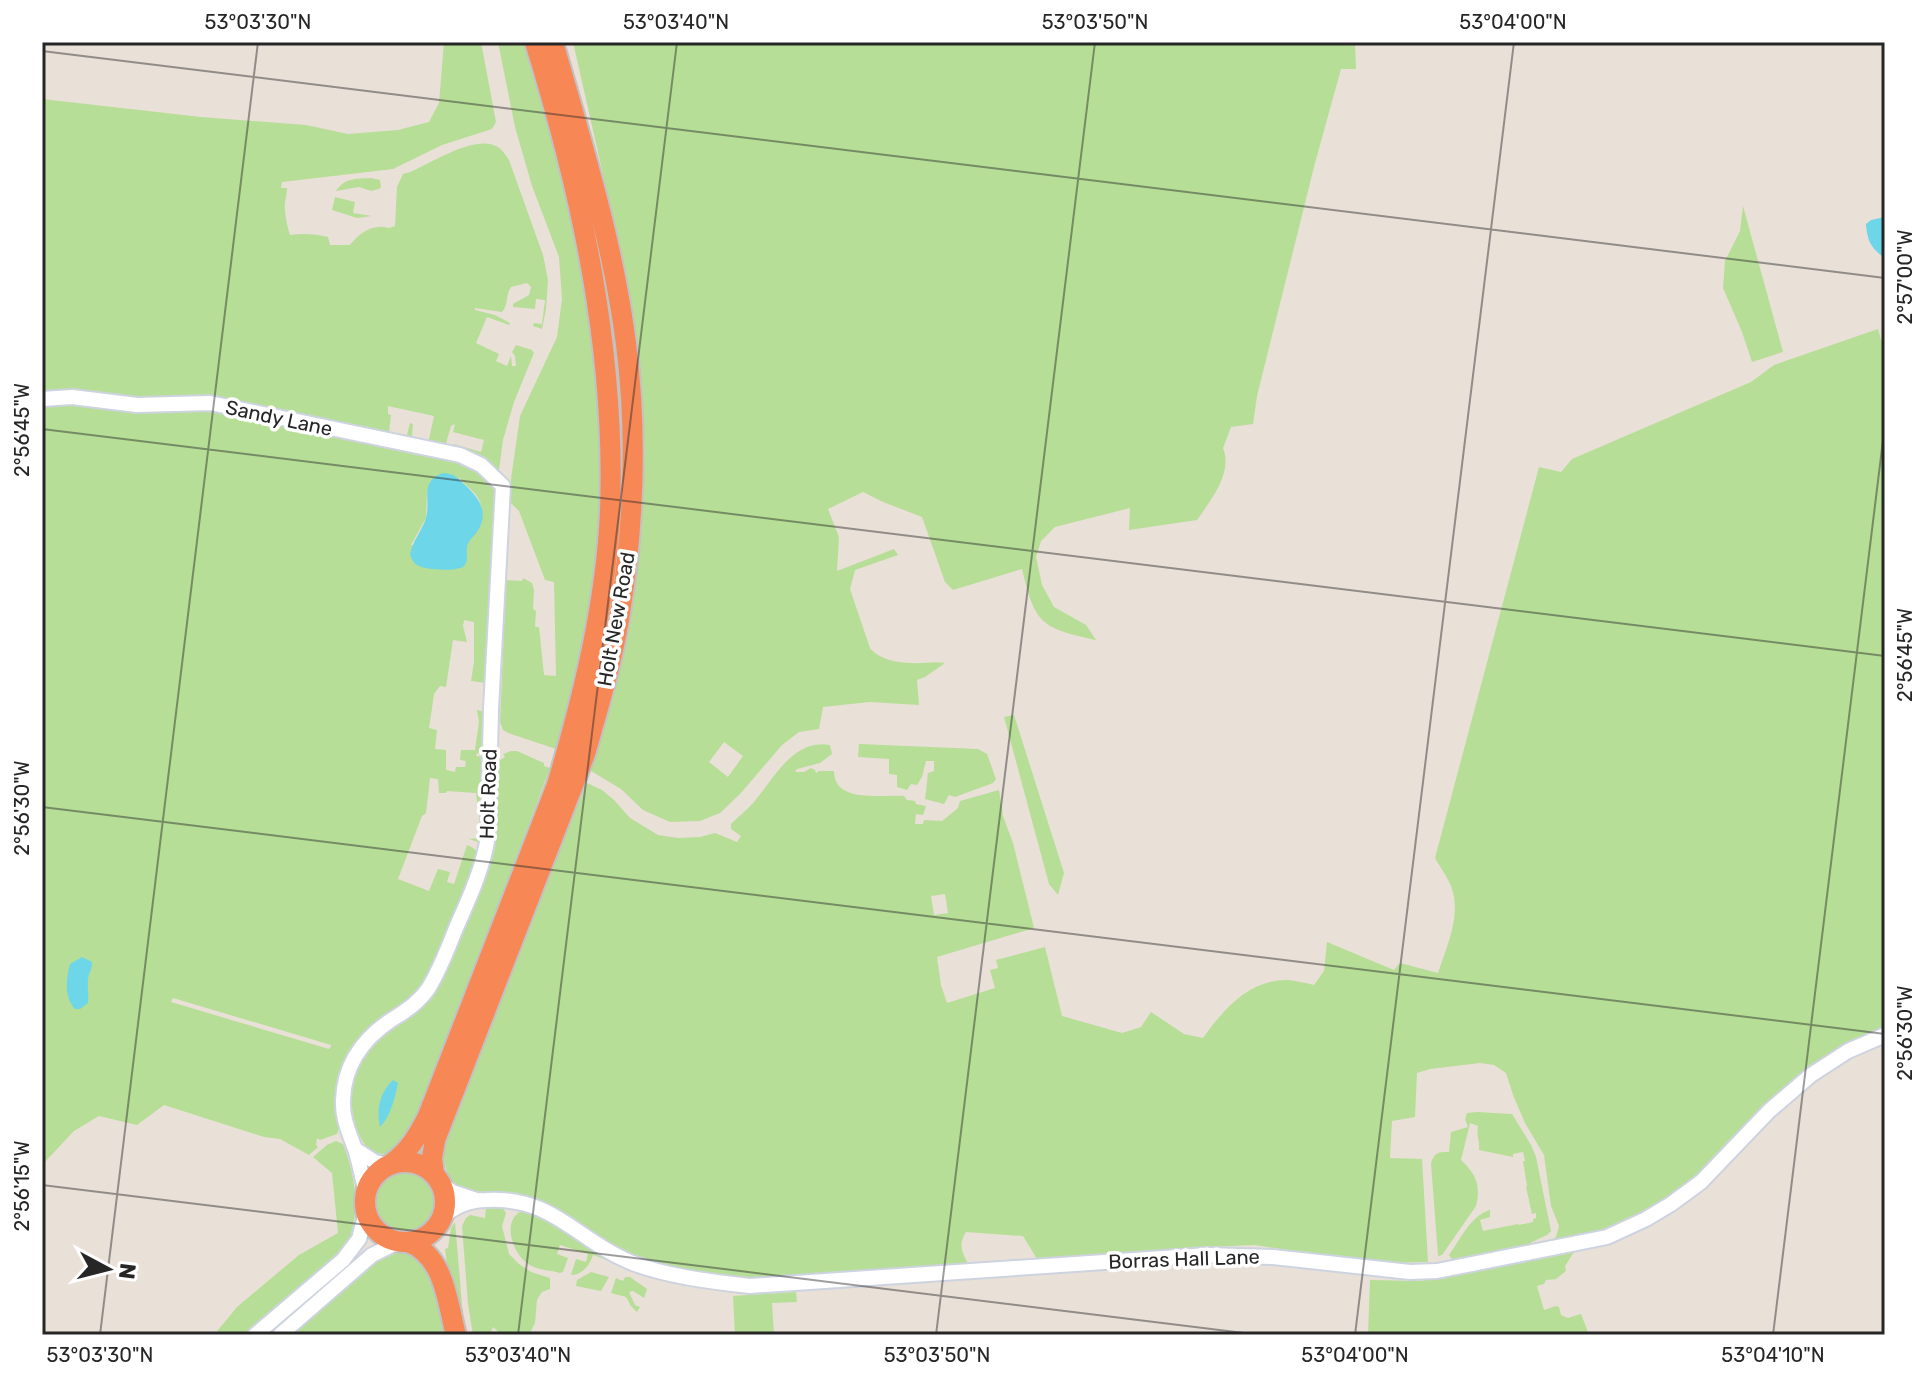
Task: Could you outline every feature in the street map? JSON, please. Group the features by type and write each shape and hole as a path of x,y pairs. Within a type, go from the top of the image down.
{"highway":[{"name":"Holt New Road","path":"390,1165 407,1151 428,1116 557,785 571,739 602,588 610,514 611,440 607,371 586,241 535,42"},
{"name":"Holt New Road","path":"438,1179 432,1156 435,1140 585,754 603,692 621,608 629,541 632,415 626,344 604,231 553,42"},
{"path":"441,1278 440,1247 445,1196 438,1179 425,1167 414,1163 390,1165 376,1174 366,1203 371,1224 394,1241 418,1246 429,1255 441,1278 456,1335"},
{"path":"406,1242 423,1239 442,1218"}],"street":[{"name":"Sandy Lane","path":"42,399 72,397 137,405 210,403 460,455 481,465 503,486"},
{"name":"Holt Road","path":"366,1203 355,1149 343,1112 344,1088 351,1064 371,1036 407,1011 427,990 441,964 485,853 503,486"},
{"name":"Borras Hall Lane","path":"442,1218 459,1205 477,1200 504,1199 531,1204 560,1218 601,1248 633,1263 684,1276 750,1286 1208,1255 1273,1257 1410,1272 1453,1269 1607,1237 1646,1219 1701,1182 1769,1111 1811,1075 1848,1051 1885,1035"},
{"path":"355,1149 375,1162 390,1165"},
{"name":"Borras Hall Lane","path":"438,1179 452,1192 477,1200"},
{"path":"255,1335 343,1260 359,1239 366,1203"},
{"path":"280,1335 372,1255 406,1242"}],"green space":[{"path":"444,42 481,42 496,122 492,129 442,145 393,169 282,182 281,188 287,188 285,210 290,235 319,235 328,237 330,245 350,245 367,230 395,226 397,187 403,174 465,147 476,144 496,146 509,160 543,255 548,280 542,329 533,326 534,323 542,324 545,300 536,299 535,309 513,307 529,295 531,287 527,283 511,287 502,312 475,308 510,323 487,317 476,343 499,354 496,361 507,366 511,356 512,366 516,366 512,352 516,345 534,353 514,402 503,440 499,470 496,472 453,449 454,444 481,452 484,440 453,432 455,424 451,426 445,447 428,444 434,416 388,406 388,414 391,415 389,432 407,435 410,423 413,424 415,441 465,462 486,478 497,500 486,683 471,681 474,622 464,620 467,642 453,640 446,687 440,686 434,694 429,728 437,730 435,749 446,750 446,770 455,772 456,767 465,767 466,761 460,760 461,750 475,750 479,722 477,710 485,712 485,754 477,753 476,756 485,757 482,838 478,842 469,839 478,838 480,824 476,793 439,793 438,779 430,778 426,813 422,816 398,879 429,891 438,869 450,872 447,882 454,884 467,845 476,850 478,860 443,947 422,987 403,1007 368,1031 338,1114 337,1134 320,1140 317,1138 318,1147 309,1155 280,1139 264,1137 164,1105 137,1125 99,1116 74,1131 42,1165 42,99 306,125 348,134 398,130 429,122 439,103","holes":["460,478 476,495 482,512 466,548 411,545 426,518 427,491","173,998 331,1045 331,1046 329,1049 171,1002"]},
{"path":"498,42 523,42 542,107 569,206 583,273 599,391 601,478 594,583 556,749 508,733 500,722 506,580 522,581 523,578 532,583 535,627 539,627 544,675 556,676 554,582 545,580 519,511 508,500 520,416 557,337 562,299 559,257 532,186 515,127"},
{"path":"573,42 1355,42 1356,69 1341,69 1257,396 1253,424 1231,427 1223,448 1223,476 1197,520 1129,530 1130,508 1055,527 1041,541 1036,557 1042,585 1054,607 1086,625 1096,640 1063,632 1043,621 1031,602 1022,569 953,590 945,582 922,517 863,492 828,509 839,537 837,571 894,549 898,555 855,570 850,589 870,648 883,658 895,661 945,663 917,680 919,705 870,702 823,707 819,729 799,732 782,745 720,813 700,821 670,822 643,810 621,789 591,771 613,689 634,581 645,450 634,329","holes":["724,742 743,756 728,777 709,762"]},
{"path":"380,180 379,189 371,191 359,187 336,191 347,181"},
{"path":"335,197 355,202 353,213 372,216 357,218 332,210"},
{"path":"1743,206 1783,352 1752,362 1723,288 1725,261 1740,231"},
{"path":"1878,329 1885,353 1885,1030 1827,1056 1692,1183 1635,1219 1603,1232 1546,1245 1556,1237 1559,1226 1551,1206 1544,1155 1525,1123 1506,1073 1494,1065 1480,1063 1417,1073 1415,1117 1392,1121 1390,1158 1422,1159 1428,1262 1387,1263 1345,1259 1255,1245 1037,1259 1023,1236 966,1232 962,1248 968,1264 749,1281 711,1277 624,1256 569,1219 485,1193 465,1191 451,1179 444,1156 440,1154 517,949 587,783 602,790 630,818 658,835 678,838 715,833 737,842 741,836 731,829 731,824 754,802 786,762 817,744 830,745 832,754 820,763 795,772 811,768 816,773 834,771 836,781 850,793 904,796 907,800 926,806 923,815 916,814 915,824 923,824 924,820 942,821 958,808 960,801 999,790 1003,816 1013,843 1034,928 937,957 947,1003 995,988 990,970 998,968 996,960 1045,947 1062,1016 1122,1033 1141,1027 1151,1012 1184,1034 1203,1038 1229,1007 1250,990 1275,981 1289,980 1314,985 1324,971 1327,942 1394,970 1400,963 1438,973 1452,930 1455,908 1451,886 1435,858 1539,467 1561,472 1572,459 1751,382 1774,365","holes":["945,894 948,913 934,915 931,896"]},
{"path":"1014,715 1064,873 1058,895 1049,884 1004,717"},
{"path":"859,744 978,749 987,754 996,779 993,783 955,797 949,795 944,804 925,799 928,773 934,771 934,761 926,761 917,785 911,784 907,790 897,787 897,775 889,774 889,759 858,757"},
{"path":"511,751 550,768 420,1114 400,1146 380,1154 370,1150 358,1131 352,1106 352,1085 363,1057 423,1005 452,959 491,861 497,825 497,766 505,757 503,754"},
{"path":"1467,1113 1512,1114 1536,1157 1551,1231 1522,1250 1454,1262 1449,1255 1472,1222 1483,1213 1490,1210 1490,1217 1480,1220 1483,1231 1533,1222 1536,1218 1536,1213 1532,1214 1526,1187 1523,1152 1513,1154 1513,1157 1479,1150 1478,1126 1470,1123 1461,1160 1476,1180 1476,1206 1442,1255 1438,1256 1431,1163 1437,1153 1449,1152 1451,1132 1468,1127 1465,1119"},
{"path":"336,1141 343,1144 354,1188 355,1211 351,1233 354,1234 349,1243 246,1335 214,1335 237,1307 299,1255 338,1233 332,1173 313,1157"},
{"path":"405,1168 429,1178 439,1202 429,1226 405,1236 381,1226 371,1202 381,1178"},
{"path":"486,1206 502,1207 506,1213 502,1226 509,1254 531,1272 550,1278 550,1289 542,1292 537,1300 535,1323 531,1331 533,1335 502,1335 493,1327 490,1335 473,1335 462,1226 470,1215 485,1218"},
{"path":"524,1210 560,1225 609,1261 593,1255 585,1269 571,1275 576,1259 586,1262 588,1254 560,1245 557,1254 568,1258 563,1272 543,1270 528,1264 517,1252 511,1236 513,1220"},
{"path":"455,1222 463,1316 457,1313 445,1249 448,1248"},
{"path":"411,1252 427,1262 451,1335 291,1335 381,1257 383,1259"},
{"path":"1574,1252 1565,1266 1566,1271 1556,1279 1546,1280 1537,1286 1544,1310 1559,1307 1561,1315 1568,1318 1581,1314 1589,1335 1368,1335 1370,1280 1419,1281"},
{"path":"591,1272 609,1277 601,1291 576,1286 577,1280"},
{"path":"625,1277 647,1289 644,1298 633,1291 629,1292 635,1305 640,1307 637,1312 626,1297 611,1293 616,1278 623,1281"},
{"path":"796,1292 797,1302 772,1303 774,1335 735,1335 733,1296"}],"water":[{"path":"1885,217 1885,258 1871,244 1866,224"},
{"path":"444,473 455,476 469,489 481,506 483,518 468,545 464,566 441,570 421,567 414,563 410,555 426,518 431,480"},
{"path":"82,957 92,962 88,1003 75,1009 68,993 68,976 70,964"},
{"path":"393,1080 398,1083 394,1100 380,1127 380,1101"}]}
